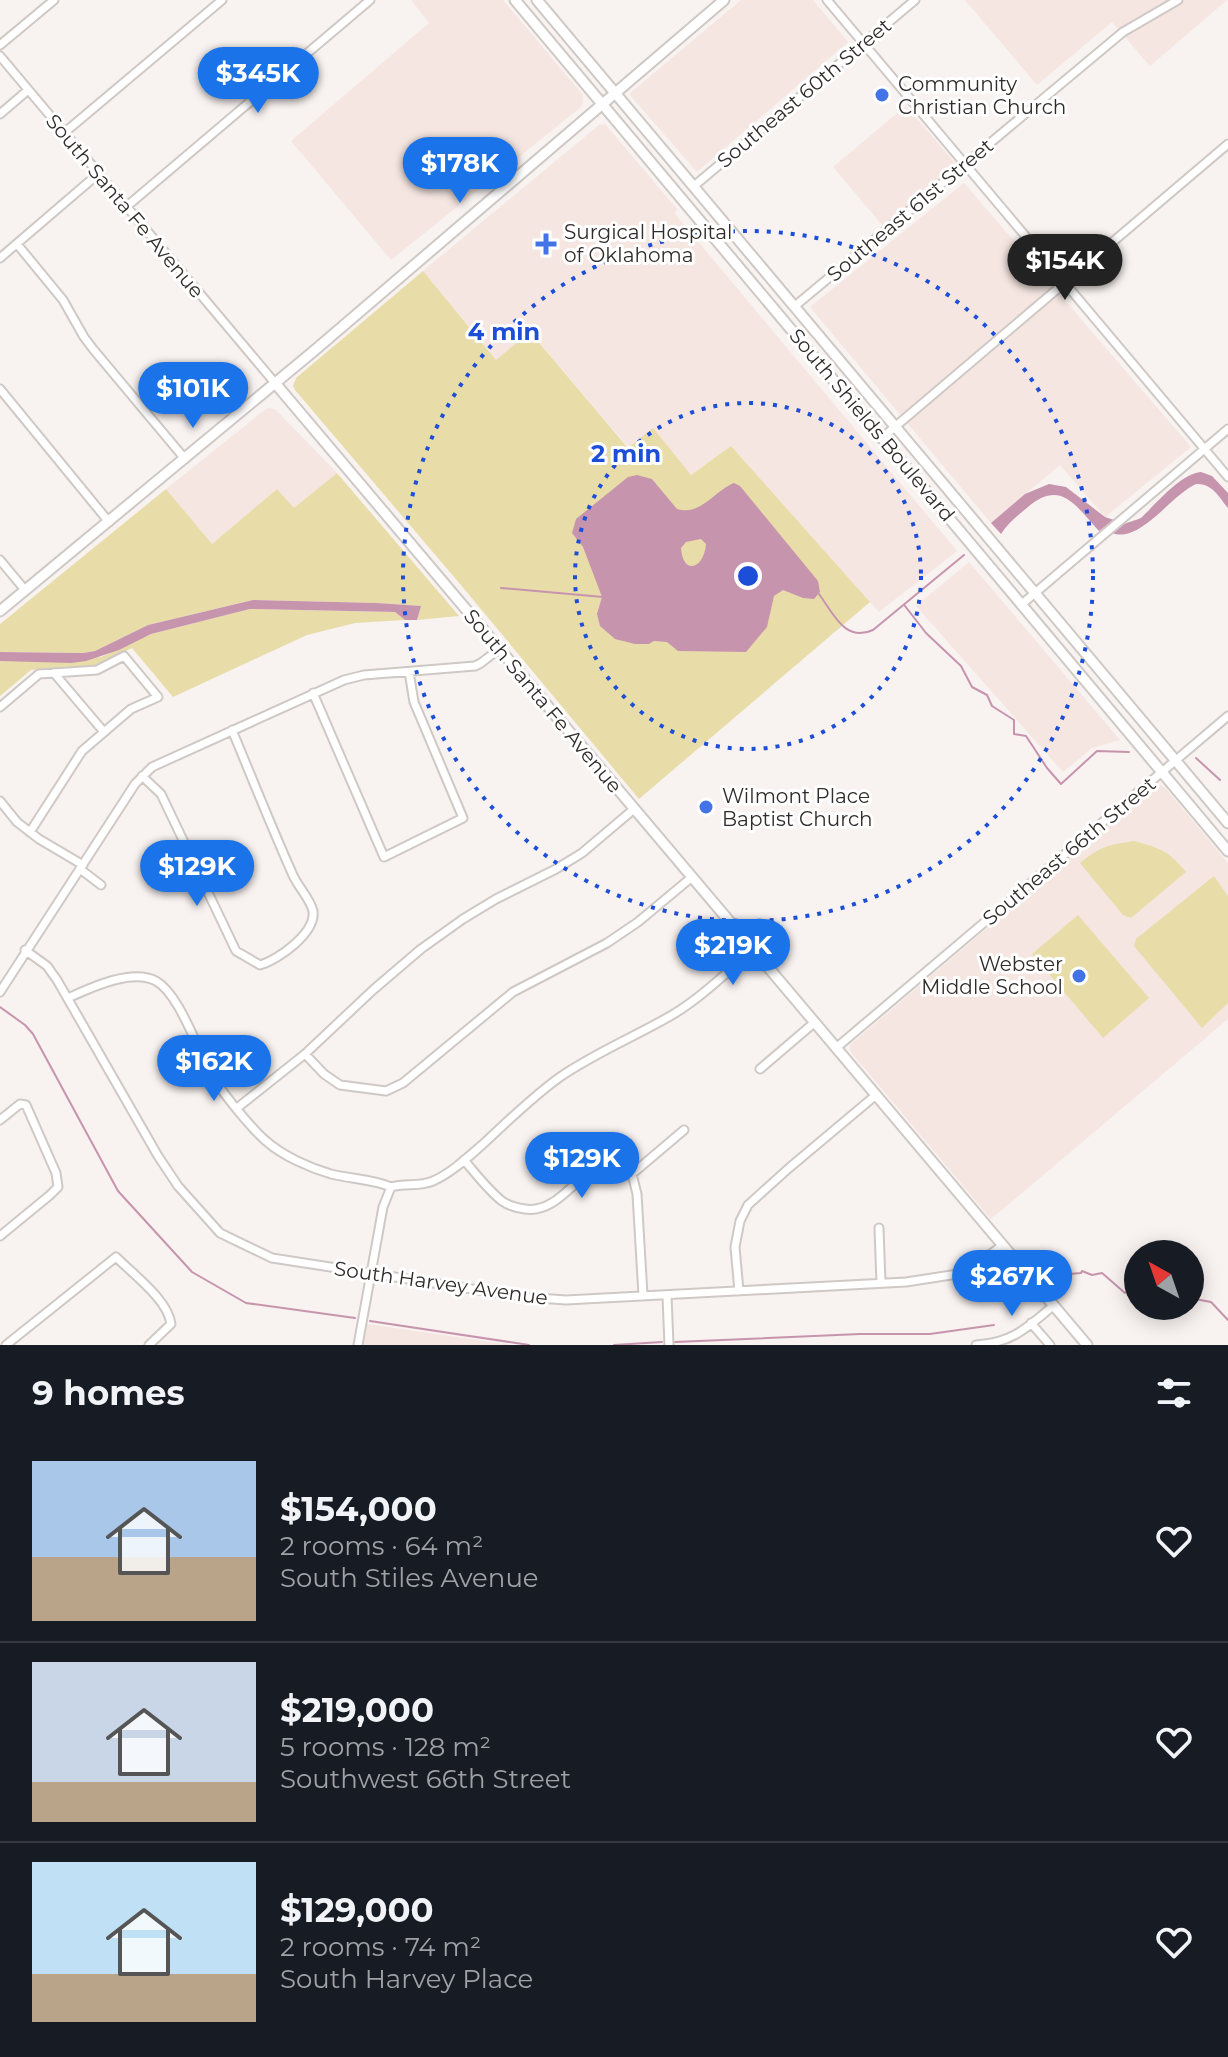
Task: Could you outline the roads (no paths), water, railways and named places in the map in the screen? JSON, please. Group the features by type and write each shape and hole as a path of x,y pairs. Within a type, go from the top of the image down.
{"main road":[{"name":"South Shields Boulevard","path":"515,0 1228,851"},
{"path":"0,611 185,459 724,0"},
{"name":"South Shields Boulevard","path":"540,1 1228,823"},
{"path":"743,272 757,261"},
{"name":"South Santa Fe Avenue","path":"275,383 1087,1345"}],"street":[{"path":"0,45 54,0"},
{"path":"64,133 222,0"},
{"path":"126,207 370,0"},
{"path":"827,0 1228,477"},
{"name":"Southeast 60th Street","path":"694,186 915,0"},
{"name":"Southeast 61st Street","path":"795,306 1123,32 1178,0"},
{"path":"527,14 540,1"},
{"name":"South Santa Fe Avenue","path":"0,56 275,383"},
{"path":"0,114 28,90"},
{"path":"883,437 1228,144"},
{"path":"0,258 98,174"},
{"path":"17,244 54,287 93,349 185,459"},
{"path":"0,389 109,522"},
{"path":"1022,604 1228,429"},
{"path":"0,560 25,590"},
{"path":"0,992 142,776 159,763 354,677 475,666 499,649"},
{"path":"0,707 39,674 97,670 124,656 158,697 131,709 82,751 30,832"},
{"path":"313,693 384,857 463,818 414,702 409,672"},
{"path":"54,673 104,732"},
{"name":"Southeast 66th Street","path":"836,1048 1228,716"},
{"path":"142,776 161,794 236,951 260,965 273,961 310,927 313,912 291,872 232,730"},
{"path":"0,801 17,822 101,885"},
{"path":"237,1108 305,1054 421,949 496,899 582,853 634,809"},
{"path":"305,1054 340,1085 386,1091 403,1083 513,992 607,943 638,922 692,877"},
{"name":"South Harvey Avenue","path":"25,950 47,966 68,998 178,1186 220,1233 272,1258 524,1297 566,1300 906,1282 964,1273 1003,1245"},
{"path":"68,998 106,982 131,977 154,980 167,991 187,1024 214,1080 267,1142 303,1164 391,1187 430,1183 464,1160 559,1078 674,1014 753,950"},
{"path":"760,1069 815,1022"},
{"path":"739,1291 735,1247 740,1221 748,1205 876,1095"},
{"path":"0,1120 20,1104 26,1105 56,1173 58,1187 0,1236"},
{"path":"632,1174 684,1130"},
{"path":"464,1160 505,1203 530,1210 543,1209 556,1202 602,1165 615,1164 632,1174 637,1194 643,1295"},
{"path":"358,1345 383,1207 391,1187"},
{"path":"879,1228 881,1283"},
{"path":"6,1345 116,1257 170,1315 171,1324 149,1345"},
{"path":"667,1296 669,1345"},
{"path":"976,1345 1008,1340 1054,1305"},
{"path":"1031,1323 1050,1345"}],"waterway":[{"path":"819,594 841,624 855,633 863,633 873,630 964,555"},
{"path":"501,588 603,597"},
{"path":"905,606 926,633 961,666 972,687 987,695 992,706 1014,720 1014,734 1026,736 1061,784 1097,751 1129,752"},
{"path":"1196,758 1220,780"},
{"path":"0,1007 33,1034 118,1191 192,1272 246,1303 355,1318"},
{"path":"1050,1282 1058,1275 1082,1271 1092,1275 1102,1273 1124,1292"},
{"path":"1204,1301 1211,1302 1228,1320"},
{"path":"370,1321 529,1345"},
{"path":"675,1342 930,1334 994,1325"},
{"path":"614,1345 662,1342"}],"place":[{"name":"Community Christian Church","path":"882,95"},
{"name":"Surgical Hospital of Oklahoma","path":"546,244"},
{"name":"Wilmont Place Baptist Church","path":"706,807"},
{"name":"Webster Middle School","path":"1079,976"}]}
